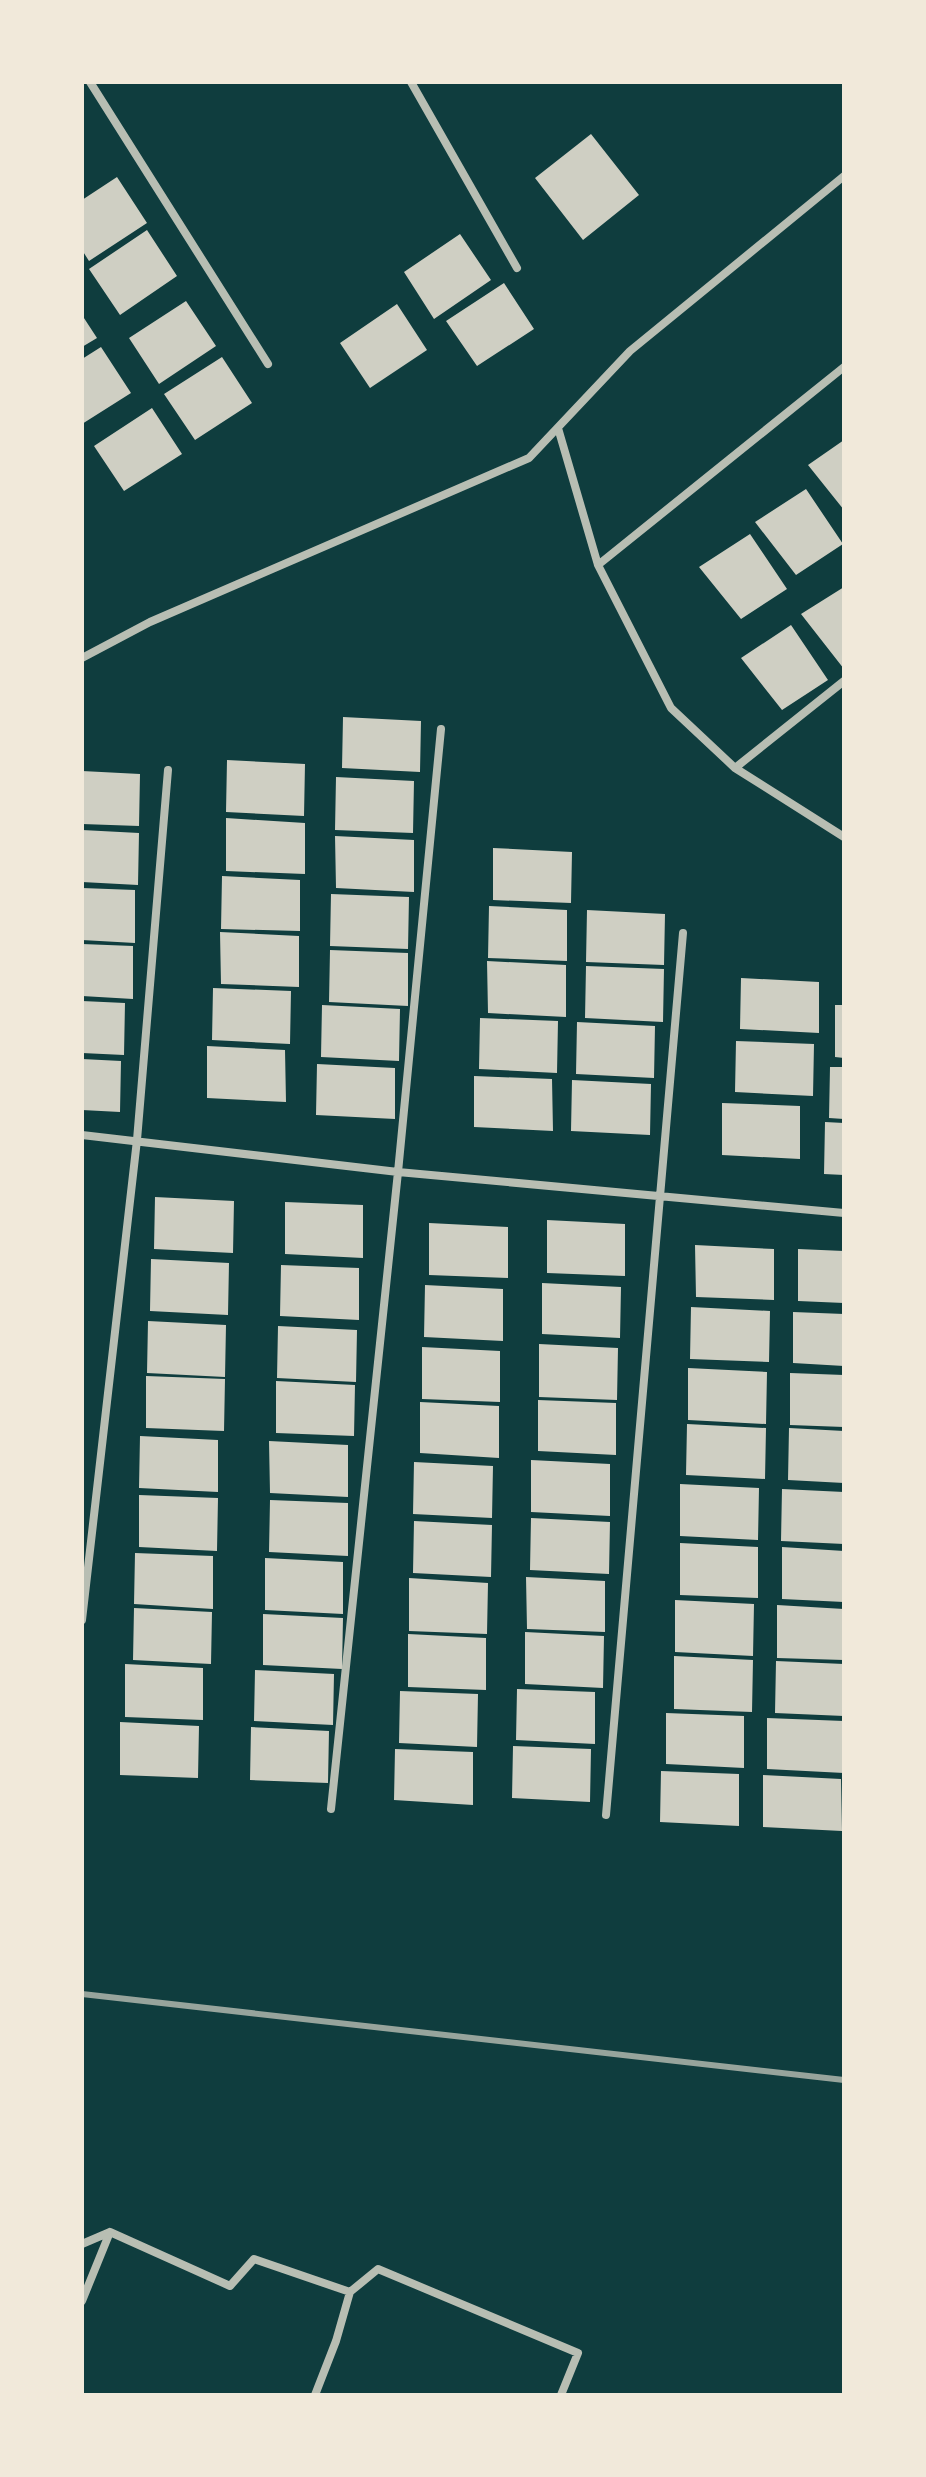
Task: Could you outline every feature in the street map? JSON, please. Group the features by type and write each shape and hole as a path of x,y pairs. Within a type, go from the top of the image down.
{"street":[{"path":"90,82 268,364"},
{"path":"411,82 517,268"},
{"path":"82,658 150,622 529,458 630,351 844,176"},
{"path":"598,565 844,367"},
{"path":"558,428 598,565 671,708 735,768 844,837"},
{"path":"735,768 844,681"},
{"path":"331,1809 441,729"},
{"path":"82,1620 137,1140 168,770"},
{"path":"606,1815 683,933"},
{"path":"82,1135 398,1172 844,1213"},
{"path":"82,2244 110,2232 230,2286 254,2259 350,2292"},
{"path":"82,2301 110,2232"},
{"path":"315,2395 336,2341 350,2292 378,2269 578,2353 561,2395"}],"building":[{"path":"591,134 639,195 583,240 535,178"},
{"path":"117,177 147,223 89,261 82,250 82,200"},
{"path":"147,230 177,276 120,315 89,269"},
{"path":"460,234 491,280 434,319 404,272"},
{"path":"504,283 534,329 477,366 446,321"},
{"path":"186,301 216,346 159,384 129,338"},
{"path":"397,304 427,350 370,388 340,343"},
{"path":"82,315 97,338 82,347"},
{"path":"101,347 131,393 82,424 82,359"},
{"path":"222,357 252,403 195,440 164,394"},
{"path":"152,408 182,454 124,491 94,446"},
{"path":"844,440 844,510 808,465"},
{"path":"806,489 843,544 796,575 755,522"},
{"path":"750,534 787,589 741,619 699,567"},
{"path":"844,587 844,669 801,614"},
{"path":"791,625 828,680 782,710 741,658"},
{"path":"343,717 421,721 420,772 342,768"},
{"path":"227,760 305,764 304,816 226,812"},
{"path":"82,771 140,774 139,826 82,824"},
{"path":"336,777 414,781 413,833 335,830"},
{"path":"226,818 305,823 305,874 226,871"},
{"path":"82,830 139,833 138,885 82,882"},
{"path":"335,836 414,840 414,892 336,888"},
{"path":"493,848 572,852 571,903 493,900"},
{"path":"222,876 300,880 300,931 221,929"},
{"path":"82,888 135,890 135,943 82,940"},
{"path":"331,894 409,897 408,949 330,946"},
{"path":"489,906 567,910 567,961 488,958"},
{"path":"587,910 665,914 664,965 586,962"},
{"path":"220,932 299,936 299,987 221,984"},
{"path":"82,944 133,946 133,999 82,996"},
{"path":"330,950 408,953 408,1006 329,1002"},
{"path":"487,961 566,965 566,1017 488,1013"},
{"path":"586,966 664,969 663,1022 585,1018"},
{"path":"741,978 819,982 819,1033 740,1029"},
{"path":"213,988 291,991 290,1044 212,1040"},
{"path":"82,1001 125,1003 124,1055 82,1053"},
{"path":"322,1005 400,1009 399,1061 321,1057"},
{"path":"835,1005 844,1005 844,1058 835,1057"},
{"path":"480,1018 558,1021 557,1073 479,1069"},
{"path":"577,1022 655,1026 654,1078 576,1074"},
{"path":"736,1041 814,1044 813,1096 735,1092"},
{"path":"207,1046 285,1050 286,1102 207,1098"},
{"path":"82,1059 121,1061 120,1112 82,1110"},
{"path":"317,1064 395,1068 395,1119 316,1115"},
{"path":"830,1067 844,1067 844,1119 829,1118"},
{"path":"474,1076 552,1079 553,1131 474,1127"},
{"path":"572,1080 651,1084 650,1135 571,1131"},
{"path":"722,1103 800,1106 800,1159 722,1155"},
{"path":"825,1122 844,1123 844,1175 824,1174"},
{"path":"155,1197 234,1201 233,1253 154,1249"},
{"path":"285,1202 363,1205 363,1258 285,1254"},
{"path":"547,1220 625,1224 625,1276 547,1273"},
{"path":"429,1223 508,1227 508,1278 429,1275"},
{"path":"695,1245 774,1249 774,1300 696,1297"},
{"path":"798,1249 844,1251 844,1303 798,1301"},
{"path":"151,1259 229,1263 228,1315 150,1311"},
{"path":"281,1265 359,1268 359,1320 280,1316"},
{"path":"542,1283 621,1287 620,1338 542,1334"},
{"path":"425,1285 503,1289 503,1341 424,1337"},
{"path":"691,1307 770,1311 769,1362 690,1359"},
{"path":"793,1312 844,1314 844,1366 793,1363"},
{"path":"148,1321 226,1325 225,1377 147,1373"},
{"path":"278,1326 357,1330 356,1382 277,1378"},
{"path":"539,1344 618,1348 617,1400 539,1397"},
{"path":"422,1347 500,1351 500,1402 422,1399"},
{"path":"688,1368 767,1372 766,1424 688,1420"},
{"path":"790,1373 844,1375 844,1427 790,1425"},
{"path":"146,1376 225,1379 224,1431 146,1428"},
{"path":"276,1381 355,1385 354,1436 276,1433"},
{"path":"538,1400 616,1403 616,1455 538,1451"},
{"path":"420,1402 499,1406 499,1458 420,1453"},
{"path":"687,1424 766,1428 765,1479 686,1475"},
{"path":"789,1428 844,1431 844,1483 788,1480"},
{"path":"140,1436 218,1440 218,1492 139,1488"},
{"path":"269,1441 348,1445 348,1497 270,1493"},
{"path":"531,1460 610,1464 610,1516 531,1512"},
{"path":"414,1462 493,1466 492,1518 413,1514"},
{"path":"680,1484 759,1488 758,1540 680,1536"},
{"path":"782,1489 844,1492 844,1544 781,1541"},
{"path":"139,1495 218,1498 217,1551 139,1547"},
{"path":"270,1500 348,1503 348,1556 269,1552"},
{"path":"531,1518 610,1522 609,1574 530,1570"},
{"path":"414,1521 492,1525 491,1577 413,1573"},
{"path":"680,1543 758,1547 758,1598 680,1595"},
{"path":"782,1547 844,1551 844,1602 782,1599"},
{"path":"135,1553 213,1556 213,1609 134,1604"},
{"path":"265,1558 343,1562 343,1614 265,1610"},
{"path":"526,1577 605,1581 605,1632 527,1629"},
{"path":"409,1578 488,1583 487,1634 409,1631"},
{"path":"675,1600 754,1604 753,1656 675,1652"},
{"path":"777,1605 844,1609 844,1660 777,1658"},
{"path":"134,1608 212,1612 211,1664 133,1660"},
{"path":"263,1614 343,1618 342,1669 263,1665"},
{"path":"525,1632 604,1636 603,1688 525,1684"},
{"path":"408,1634 486,1638 486,1690 408,1687"},
{"path":"674,1656 753,1660 752,1712 674,1709"},
{"path":"776,1661 844,1664 844,1716 775,1713"},
{"path":"125,1664 203,1668 203,1720 125,1717"},
{"path":"255,1670 334,1674 333,1725 254,1721"},
{"path":"517,1689 595,1692 595,1744 516,1740"},
{"path":"400,1691 478,1694 477,1747 399,1743"},
{"path":"666,1713 744,1716 744,1768 666,1764"},
{"path":"767,1718 844,1721 844,1773 767,1769"},
{"path":"120,1722 199,1726 198,1778 120,1775"},
{"path":"251,1727 329,1731 328,1783 250,1780"},
{"path":"513,1746 591,1749 590,1802 512,1798"},
{"path":"395,1749 473,1752 473,1805 394,1800"},
{"path":"661,1771 739,1774 739,1826 660,1822"},
{"path":"763,1775 841,1779 842,1831 763,1827"}],"railway":[{"path":"82,1994 844,2080"}]}
